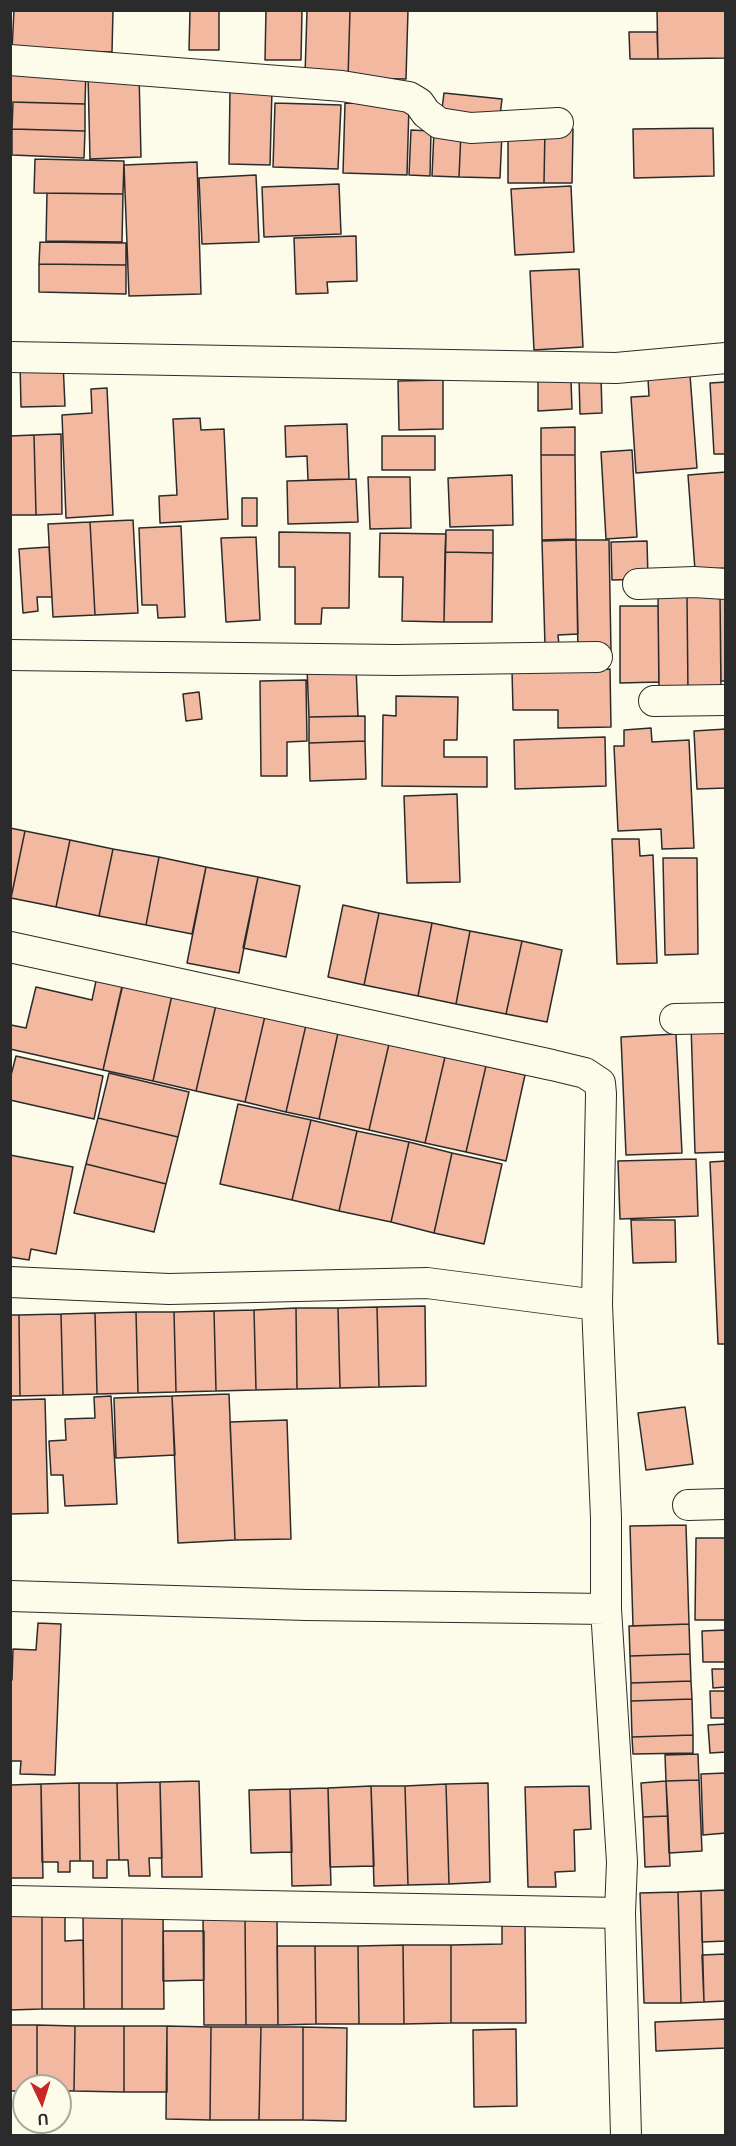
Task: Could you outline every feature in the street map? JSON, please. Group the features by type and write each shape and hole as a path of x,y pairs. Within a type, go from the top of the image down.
{"street":[{"path":"10,60 342,86 409,97 419,103 426,113 439,123 471,128 558,123"},
{"path":"10,357 616,368 726,358"},
{"path":"638,584 694,582 726,584"},
{"path":"10,655 395,660 597,657"},
{"path":"654,701 726,700"},
{"path":"12,955 585,1073 600,1083 602,1094 597,1305 606,1518 606,1609 622,1862 620,1913 626,2136"},
{"path":"675,1019 726,1018"},
{"path":"10,1282 169,1289 427,1283 597,1305"},
{"path":"688,1505 726,1504"},
{"path":"10,1596 306,1605 606,1609"},
{"path":"10,1901 620,1913"}],"building":[{"path":"14,10 113,10 112,52 12,49"},
{"path":"190,10 219,10 219,50 189,50"},
{"path":"266,10 302,10 301,60 265,60"},
{"path":"307,10 350,10 348,78 305,76"},
{"path":"350,10 408,10 406,79 348,78"},
{"path":"657,10 726,10 726,58 658,59"},
{"path":"629,32 657,32 658,59 630,59"},
{"path":"10,66 86,68 85,104 10,102"},
{"path":"139,73 141,157 90,159 88,75"},
{"path":"230,88 272,89 270,165 229,164"},
{"path":"444,93 502,99 499,124 441,117"},
{"path":"13,102 85,104 85,131 12,129"},
{"path":"275,103 341,105 338,169 273,167"},
{"path":"345,103 409,105 407,175 343,173"},
{"path":"508,128 545,128 544,183 508,183"},
{"path":"545,128 573,129 572,183 544,183"},
{"path":"713,128 714,176 634,178 633,129"},
{"path":"12,129 85,131 84,158 12,155"},
{"path":"411,130 431,131 430,176 409,175"},
{"path":"434,131 461,132 459,177 432,176"},
{"path":"461,132 502,133 500,178 459,177"},
{"path":"35,159 124,161 123,194 34,193"},
{"path":"197,162 201,294 129,296 124,165"},
{"path":"256,175 259,242 202,244 199,178"},
{"path":"339,184 341,234 264,237 262,187"},
{"path":"571,186 574,252 515,255 511,189"},
{"path":"47,193 123,194 122,242 46,241"},
{"path":"356,236 357,281 327,282 328,293 296,294 294,238"},
{"path":"40,242 126,243 126,265 39,264"},
{"path":"39,264 126,265 126,294 39,292"},
{"path":"579,269 583,347 534,350 530,271"},
{"path":"63,362 65,406 21,407 20,364"},
{"path":"690,375 697,468 636,473 631,397 649,396 648,379"},
{"path":"601,377 602,413 580,414 579,378"},
{"path":"443,380 443,429 399,430 398,381"},
{"path":"538,381 571,381 572,409 538,411"},
{"path":"726,382 726,454 714,454 710,383"},
{"path":"107,388 113,515 66,518 62,415 92,413 91,389"},
{"path":"200,418 201,430 224,429 228,519 160,523 159,496 177,495 173,419"},
{"path":"347,424 349,479 308,480 307,456 286,457 285,426"},
{"path":"575,427 575,455 541,455 541,428"},
{"path":"61,434 62,514 36,515 34,435"},
{"path":"34,435 36,515 10,515 10,436"},
{"path":"382,436 435,436 435,470 382,470"},
{"path":"632,450 637,537 606,539 601,452"},
{"path":"541,455 575,455 576,539 542,540"},
{"path":"726,472 726,568 695,570 688,475"},
{"path":"512,475 513,525 450,527 448,478"},
{"path":"368,477 410,477 411,528 370,529"},
{"path":"356,479 358,522 288,524 287,481"},
{"path":"242,498 257,498 257,526 242,526"},
{"path":"133,520 138,613 95,615 90,522"},
{"path":"90,522 95,615 53,617 48,524"},
{"path":"181,526 185,617 158,618 157,605 142,605 139,528"},
{"path":"446,530 493,530 493,553 445,552"},
{"path":"279,532 350,533 349,608 322,608 321,624 295,624 295,567 279,567"},
{"path":"380,533 446,534 444,622 402,621 403,577 379,577"},
{"path":"256,537 260,620 226,622 221,538"},
{"path":"576,540 609,540 611,652 578,652"},
{"path":"576,540 578,634 558,635 559,645 545,646 542,541"},
{"path":"647,541 648,579 612,580 611,542"},
{"path":"49,547 52,597 37,597 38,611 23,613 19,549"},
{"path":"445,552 493,553 492,622 444,622"},
{"path":"687,596 720,596 721,694 688,694"},
{"path":"687,596 688,694 659,694 658,597"},
{"path":"720,596 726,596 726,681 721,681"},
{"path":"620,606 658,606 659,682 620,683"},
{"path":"356,666 358,716 309,717 307,668"},
{"path":"610,669 611,727 558,728 558,710 513,710 512,670"},
{"path":"306,680 307,741 287,742 287,776 261,776 260,681"},
{"path":"199,692 202,719 186,721 183,694"},
{"path":"396,696 458,697 457,740 444,740 444,757 487,757 487,787 382,786 383,715 396,716"},
{"path":"365,716 365,741 309,743 309,717"},
{"path":"651,728 652,742 689,740 694,848 662,849 661,829 618,831 614,746 624,746 624,730"},
{"path":"726,729 726,788 697,789 694,731"},
{"path":"605,737 606,786 515,789 514,740"},
{"path":"365,741 366,779 310,781 309,743"},
{"path":"457,794 460,882 407,883 404,796"},
{"path":"10,828 25,831 11,898 10,898"},
{"path":"25,831 70,840 56,907 11,898"},
{"path":"612,839 639,839 640,856 653,855 657,963 617,964"},
{"path":"70,840 113,849 99,916 56,907"},
{"path":"113,849 159,857 146,925 99,916"},
{"path":"159,857 206,867 192,934 146,925"},
{"path":"663,858 697,858 698,954 665,955"},
{"path":"206,867 258,877 239,973 187,963"},
{"path":"258,877 300,886 286,957 243,948"},
{"path":"343,905 379,913 364,985 328,977"},
{"path":"379,913 432,923 418,996 364,985"},
{"path":"432,923 470,931 456,1004 418,996"},
{"path":"470,931 522,941 506,1014 456,1004"},
{"path":"522,941 562,950 547,1022 506,1014"},
{"path":"97,976 123,982 103,1070 10,1049 11,1025 26,1028 36,987 92,1000"},
{"path":"123,984 172,995 153,1081 103,1070"},
{"path":"172,995 216,1005 196,1091 153,1081"},
{"path":"216,1005 265,1016 245,1102 196,1091"},
{"path":"265,1016 306,1025 286,1112 245,1102"},
{"path":"726,1023 726,1152 695,1153 691,1024"},
{"path":"306,1025 338,1033 319,1119 286,1112"},
{"path":"338,1033 389,1044 369,1130 319,1119"},
{"path":"676,1034 682,1153 626,1155 621,1037"},
{"path":"389,1044 445,1057 425,1143 369,1130"},
{"path":"16,1056 103,1076 94,1119 10,1100 10,1079"},
{"path":"445,1057 486,1066 466,1152 425,1143"},
{"path":"486,1066 525,1075 506,1161 466,1152"},
{"path":"109,1073 189,1092 178,1137 98,1118"},
{"path":"238,1104 311,1120 292,1200 220,1184"},
{"path":"98,1118 178,1137 166,1184 86,1164"},
{"path":"311,1120 357,1131 339,1211 292,1200"},
{"path":"357,1131 409,1142 391,1222 339,1211"},
{"path":"409,1142 452,1153 434,1233 391,1222"},
{"path":"452,1153 502,1164 484,1244 434,1233"},
{"path":"10,1155 73,1167 56,1254 31,1249 29,1260 10,1257"},
{"path":"696,1159 698,1216 620,1219 618,1161"},
{"path":"726,1161 726,1344 718,1344 710,1162"},
{"path":"86,1164 166,1184 154,1232 74,1213"},
{"path":"631,1220 675,1220 676,1262 633,1263"},
{"path":"425,1306 426,1386 379,1387 377,1307"},
{"path":"377,1307 379,1387 340,1388 338,1308"},
{"path":"296,1308 297,1389 256,1390 254,1310"},
{"path":"296,1308 338,1308 340,1388 297,1389"},
{"path":"254,1310 256,1390 216,1391 214,1311"},
{"path":"214,1311 216,1391 176,1392 174,1312"},
{"path":"136,1312 138,1393 97,1394 95,1313"},
{"path":"136,1312 174,1312 176,1392 138,1393"},
{"path":"95,1313 97,1394 63,1395 61,1314"},
{"path":"61,1314 63,1395 20,1396 19,1315"},
{"path":"10,1315 19,1315 20,1396 10,1396"},
{"path":"229,1394 235,1540 178,1543 172,1396"},
{"path":"111,1396 117,1504 65,1506 63,1475 51,1475 49,1441 66,1440 65,1419 95,1418 94,1397"},
{"path":"172,1396 175,1455 116,1458 114,1398"},
{"path":"45,1399 48,1513 10,1514 10,1400"},
{"path":"685,1407 693,1464 646,1470 638,1413"},
{"path":"287,1420 291,1539 235,1540 230,1422"},
{"path":"686,1525 689,1624 633,1626 630,1526"},
{"path":"696,1538 726,1538 726,1620 695,1620"},
{"path":"38,1623 61,1624 55,1775 20,1774 21,1761 10,1761 10,1680 12,1680 13,1649 36,1650"},
{"path":"689,1624 690,1654 630,1656 629,1626"},
{"path":"726,1630 726,1662 703,1662 702,1631"},
{"path":"690,1654 691,1681 631,1683 630,1656"},
{"path":"712,1669 726,1669 726,1687 713,1688"},
{"path":"691,1681 692,1699 631,1701 631,1683"},
{"path":"710,1691 726,1691 726,1718 711,1718"},
{"path":"692,1699 693,1735 632,1737 631,1701"},
{"path":"726,1724 726,1752 710,1753 708,1725"},
{"path":"693,1735 693,1753 633,1754 632,1737"},
{"path":"698,1754 699,1780 666,1781 665,1755"},
{"path":"726,1773 726,1833 703,1835 701,1774"},
{"path":"699,1780 702,1851 669,1853 666,1781"},
{"path":"199,1781 202,1877 162,1877 160,1782"},
{"path":"666,1781 668,1816 643,1817 641,1783"},
{"path":"160,1782 162,1858 149,1858 150,1876 129,1876 128,1860 119,1860 117,1783"},
{"path":"79,1783 80,1861 70,1861 70,1872 58,1872 58,1862 42,1862 41,1784"},
{"path":"79,1783 117,1783 119,1860 107,1860 107,1878 93,1878 93,1861 80,1861"},
{"path":"488,1783 490,1882 449,1884 446,1784"},
{"path":"41,1784 43,1878 10,1878 10,1785"},
{"path":"446,1784 449,1884 408,1885 405,1786"},
{"path":"371,1786 374,1866 330,1867 328,1788"},
{"path":"371,1786 405,1786 408,1885 374,1886"},
{"path":"589,1786 591,1829 574,1830 575,1871 555,1872 556,1887 528,1887 525,1787"},
{"path":"328,1788 331,1885 292,1886 290,1789"},
{"path":"290,1789 292,1852 251,1853 249,1790"},
{"path":"668,1816 670,1866 645,1867 643,1817"},
{"path":"726,1890 726,1941 702,1942 701,1891"},
{"path":"701,1891 704,2002 681,2003 678,1892"},
{"path":"678,1892 681,2003 644,2003 640,1893"},
{"path":"42,1907 65,1907 65,1941 83,1940 84,2009 42,2009"},
{"path":"42,1907 42,2009 10,2010 10,1908"},
{"path":"122,1915 163,1915 164,2009 122,2009"},
{"path":"122,1915 122,2009 84,2009 83,1916"},
{"path":"245,1916 246,2025 204,2025 203,1917"},
{"path":"245,1916 277,1916 278,2025 246,2025"},
{"path":"502,1922 525,1922 526,2023 451,2023 451,1945 502,1944"},
{"path":"163,1931 204,1931 204,1980 163,1981"},
{"path":"403,1945 404,2024 359,2024 358,1946"},
{"path":"403,1945 451,1945 451,2023 404,2024"},
{"path":"277,1946 315,1946 316,2024 278,2025"},
{"path":"315,1946 358,1946 359,2024 316,2024"},
{"path":"726,1954 726,2001 704,2002 702,1955"},
{"path":"726,2019 726,2048 656,2051 655,2022"},
{"path":"10,2025 37,2025 37,2074 12,2074 12,2091 10,2091"},
{"path":"37,2025 75,2026 74,2091 72,2091 72,2074 37,2074"},
{"path":"75,2026 124,2026 124,2092 74,2091"},
{"path":"124,2026 167,2026 167,2092 124,2092"},
{"path":"167,2026 211,2027 210,2120 166,2119"},
{"path":"211,2027 261,2027 259,2120 210,2120"},
{"path":"261,2027 303,2027 303,2120 259,2120"},
{"path":"303,2027 347,2028 346,2121 303,2120"},
{"path":"516,2029 517,2106 474,2107 473,2030"}]}
